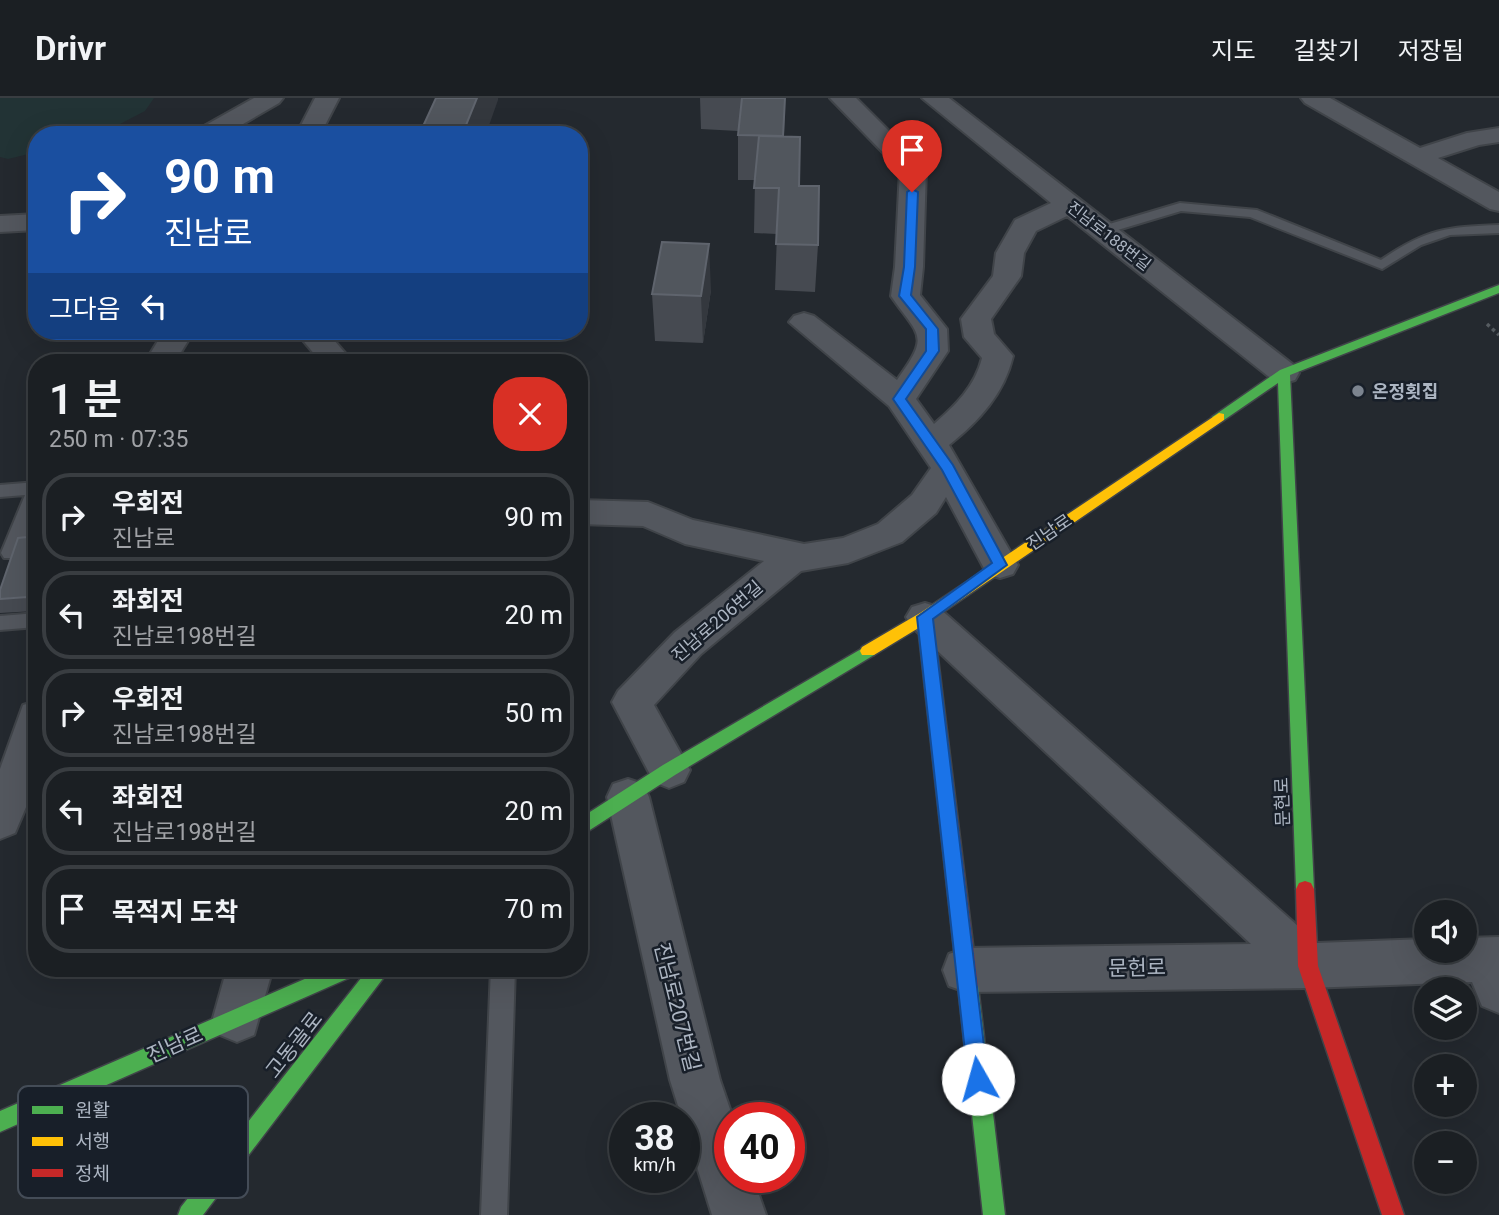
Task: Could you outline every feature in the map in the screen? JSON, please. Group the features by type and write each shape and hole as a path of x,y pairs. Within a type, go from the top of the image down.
{"street":[{"path":"222,126 271,98"},
{"path":"313,126 327,98"},
{"path":"842,98 913,168 909,267 905,296 932,329 933,351 900,399"},
{"name":"진남로188번길","path":"934,98 1284,373"},
{"path":"1313,98 1499,203"},
{"path":"1417,157 1476,138 1499,135"},
{"name":"진남로206번길","path":"670,770 632,702 688,643 791,559 848,550 890,533 924,505 952,426 980,397 996,370 998,356 979,337 976,319 1007,276 1010,253 1026,226 1069,205"},
{"path":"0,225 28,224"},
{"name":"진남로","path":"588,823 670,770 925,617 1284,373 1499,289"},
{"path":"804,322 900,399 940,455 1000,565"},
{"path":"318,340 331,354"},
{"name":"문현로","path":"1284,373 1308,965 1393,1215"},
{"name":"진남로206번길","path":"588,512 648,514 685,531 805,557"},
{"path":"925,617 1308,965"},
{"path":"925,617 993,1215"},
{"path":"0,820 28,746"},
{"name":"진남로207번길","path":"628,797 695,1080 739,1215"},
{"name":"문헌로","path":"965,970 1308,965 1494,969"},
{"path":"237,1018 248,977"},
{"name":"진남로","path":"82,1086 330,977"},
{"name":"고동골로","path":"248,1139 374,977"},
{"name":"진남로","path":"0,1122 18,1114"},
{"name":"고동골로","path":"189,1215 202,1198"}],"lane":[{"path":"1101,231 1180,207 1252,213 1382,265 1416,242 1448,231 1499,229"},
{"path":"0,491 28,489"},
{"path":"9,576 28,511"},
{"path":"0,623 28,621"},
{"path":"494,1215 503,977"}],"shaded area":[{"path":"0,98 154,98 145,111 116,126 28,126 28,154 8,159 0,157"}],"building":[{"path":"436,98 477,98 466,126 423,126"},
{"path":"742,98 785,98 783,136 738,135"},
{"path":"759,136 800,137 799,186 819,186 818,245 776,244 779,188 754,188"},
{"path":"662,242 709,244 701,296 652,294"},
{"path":"28,537 28,600 27,597 0,599 0,590 18,538"}],"traffic: fast":[{"path":"1219,417 1284,373 1499,289"},
{"path":"1284,373 1305,889"},
{"path":"588,823 669,770 868,651"},
{"path":"82,1086 330,977"},
{"path":"248,1139 374,977"},
{"path":"968,986 994,1215"},
{"path":"0,1122 18,1114"},
{"path":"189,1215 202,1198"}],"traffic: slow":[{"path":"868,651 925,617 1219,417"}],"traffic: jam":[{"path":"925,617 968,986"},
{"path":"1305,889 1308,966 1393,1215"}],"place":[{"name":"온정횟집","path":"1358,391"}],"route":[{"path":"912,192 905,296 932,329 933,351 900,399 948,468 1000,565 925,617 978,1079"}]}
